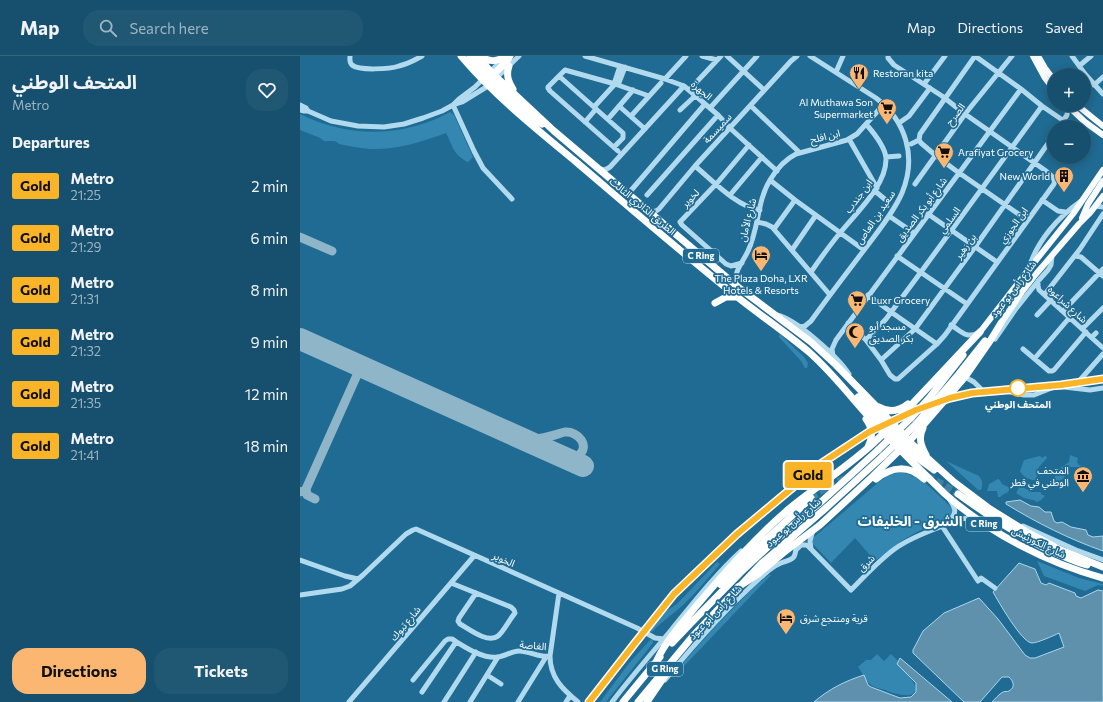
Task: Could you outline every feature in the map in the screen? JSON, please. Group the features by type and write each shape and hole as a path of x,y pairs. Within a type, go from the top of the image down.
{"highway":[{"name":"الطريق الدائري الثالث","path":"461,56 517,96 554,131 660,221 726,276 811,342 876,406 888,429 904,446"},
{"path":"470,56 526,113 537,122 554,131"},
{"name":"الطريق الدائري الثالث","path":"479,56 490,78 529,123 673,245 737,297 808,351 836,379 860,407 888,429 904,446"},
{"path":"479,56 492,61 497,61 507,56"},
{"path":"490,78 507,61 507,56"},
{"path":"509,66 507,72 508,79 517,96"},
{"path":"716,303 726,297 737,297"},
{"path":"738,587 758,574 783,553 796,547 904,446 928,420 966,374 1001,323"},
{"name":"شارع رأس بو عبود","path":"638,702 693,636 738,587 762,563 883,456 914,421 940,396 1001,323"},
{"path":"657,660 665,642 736,561 769,527 815,488 868,449 980,332"},
{"name":"شارع رأس بو عبود","path":"623,702 657,660 740,573 878,450 914,421 980,332"},
{"path":"876,406 888,411 901,409 943,371"},
{"path":"836,379 849,388 888,429"},
{"path":"855,459 869,445 872,435 870,426 860,407"},
{"path":"928,420 921,433 920,441 931,462"},
{"path":"904,446 923,462 954,482"},
{"name":"شارع الكورنيش","path":"904,446 931,462 954,482 990,509 1027,532 1061,550 1103,567"},
{"name":"شارع الكورنيش","path":"904,446 946,495 986,525 1024,547 1048,558 1075,570 1103,578"},
{"path":"826,519 843,509 882,474 890,470 904,469 911,471 919,474 932,486 938,487"},
{"path":"958,494 997,521 1036,544 1073,561 1103,567"},
{"path":"665,642 739,565 811,498"},
{"path":"648,702 693,636"}],"main road":[{"path":"1033,56 1047,81"},
{"path":"1038,56 1047,71"},
{"path":"1086,112 1103,126"},
{"path":"1077,114 1100,133 1103,140"},
{"name":"شارع رأس بو عبود","path":"980,332 1028,269 1064,226 1103,170"},
{"path":"1081,221 1088,204 1103,181"},
{"name":"شارع رأس بو عبود","path":"1001,323 1022,292 1081,221 1103,198"}],"street":[{"path":"350,56 350,61 353,66 379,69 400,66 422,56"},
{"path":"300,110 308,111 332,121 358,126 384,127 404,124 442,111 462,102 490,78 509,66 519,56"},
{"name":"الجهرة","path":"585,56 593,57 663,81 684,86 718,115 776,171"},
{"path":"631,116 686,56"},
{"path":"702,56 719,58"},
{"path":"727,56 764,90"},
{"path":"710,108 756,56"},
{"name":"سميسمة","path":"660,209 695,166 751,106 792,58 797,56"},
{"name":"سعيد بن العاص","path":"808,334 810,323 897,203 903,192 908,169 908,150 905,135 899,123 884,104 810,56"},
{"path":"836,72 843,56"},
{"name":"ابن الجوزي","path":"848,323 866,340 895,380 902,376 937,344 1054,184 1054,180 1049,174 1035,163 989,132 945,98 894,65 888,56"},
{"path":"924,84 944,56"},
{"path":"1027,220 935,155 921,143 919,140 920,134 976,56 1042,106 1065,119"},
{"name":"الصرح","path":"914,184 965,114 1012,56"},
{"path":"1072,56 1094,85 1103,94"},
{"path":"1079,66 1091,56"},
{"path":"689,90 719,58"},
{"path":"585,122 595,108 616,85 623,67"},
{"path":"559,76 622,132 624,135 616,149 548,90 550,84 564,71 566,71 649,96"},
{"path":"1094,85 1103,77"},
{"path":"599,169 605,170 610,168 684,86"},
{"path":"899,123 909,116 930,88"},
{"name":"شارع أبو بكر الصديق","path":"833,356 832,349 836,340 1021,89"},
{"path":"608,119 633,90"},
{"path":"680,110 695,96"},
{"path":"628,194 705,104"},
{"name":"ابن افلح","path":"751,106 799,152 849,139 857,134 884,104"},
{"path":"300,105 308,111"},
{"path":"454,105 483,168 512,199"},
{"path":"619,106 645,129"},
{"name":"السلمي","path":"866,340 891,312 952,231 1042,106"},
{"path":"1065,119 1068,112"},
{"path":"1065,119 1070,115 1077,114"},
{"path":"647,194 718,115"},
{"path":"866,124 878,140 886,157 899,156"},
{"path":"849,139 876,190 887,201"},
{"path":"911,144 919,140"},
{"name":"بن زهير","path":"881,360 916,329 1047,145"},
{"name":"لخوير","path":"742,263 731,266 726,264 680,223 681,219 716,184 749,146"},
{"name":"شارع الأمان","path":"736,273 750,246 762,197 770,180 776,171 799,152"},
{"path":"730,195 762,157"},
{"name":"ابن جندب","path":"811,272 840,232 876,190 883,175 886,157"},
{"path":"695,166 730,195 748,206 760,210"},
{"path":"610,168 609,172 611,179"},
{"path":"770,180 864,250"},
{"name":"شارع رأس بو عبود","path":"1028,269 1032,256 1045,237 1066,212 1083,199"},
{"path":"774,229 795,200"},
{"path":"1042,200 1058,212 1060,218"},
{"path":"1095,206 1103,206"},
{"path":"650,212 660,209"},
{"path":"660,209 660,221"},
{"path":"1058,212 1066,212"},
{"path":"928,214 997,262"},
{"path":"1045,294 1075,256 1103,214"},
{"path":"792,250 816,215"},
{"path":"889,216 914,233"},
{"path":"757,222 766,224 774,229 830,294"},
{"path":"897,256 967,304"},
{"name":"شارع شراعوه","path":"1039,290 1039,280 1050,267 1052,256"},
{"path":"1063,311 1102,273 1081,257 1075,256"},
{"path":"726,276 731,276 736,273"},
{"path":"736,273 736,284"},
{"name":"شارع رأس بو عبود","path":"1030,291 1039,280"},
{"name":"شارع شراعوه","path":"1030,291 1035,289 1045,294 1103,348"},
{"path":"1030,291 976,366 966,374 983,390 1002,390 1024,395 1054,388 1090,390 1103,388"},
{"path":"868,295 937,344"},
{"path":"1037,316 1051,300"},
{"path":"1023,349 1049,371 1054,370 1103,308"},
{"name":"الطريق الدائري الثالث","path":"776,315 787,318 823,346 848,372 850,379"},
{"path":"1035,358 1070,317"},
{"path":"800,327 810,323"},
{"path":"951,325 968,336 972,336 980,332"},
{"path":"1092,337 1096,332"},
{"path":"823,346 829,345 836,340"},
{"path":"1073,388 1103,354"},
{"path":"946,495 953,505 955,514 954,517 944,525 978,581 981,578 995,588"},
{"name":"شرق","path":"811,549 851,590 880,560 893,550 917,536 965,518 986,525"},
{"path":"1009,521 1103,560"},
{"name":"الخوير","path":"300,595 346,588 358,580 406,534 413,530 420,530 665,642"},
{"path":"811,549 810,541 813,530"},
{"path":"796,547 803,544 811,549"},
{"name":"شارع رأس أبو عبود","path":"648,702 685,656 720,618 776,565 793,559 796,547"},
{"name":"شارع تبوك","path":"349,702 474,556"},
{"path":"300,560 358,580"},
{"path":"345,576 347,583 346,588"},
{"path":"451,583 476,593 511,607 514,610 514,613 499,635 495,638 484,638 458,622 459,618 476,593"},
{"name":"الغاصة","path":"456,642 484,656 498,657 518,651 548,656 560,593"},
{"path":"655,638 657,646"},
{"path":"413,680 445,641 452,639 456,642 422,692"},
{"path":"612,702 657,646 665,642"},
{"path":"438,650 446,656"},
{"path":"444,702 476,652"},
{"path":"548,656 554,675 561,686 578,702"},
{"path":"518,702 548,656"},
{"path":"470,702 498,657"},
{"path":"487,675 501,684"},
{"path":"566,702 570,696"}],"shaded area":[{"path":"450,112 454,115 473,157 468,162 456,153 446,133 399,147 370,149 339,144 334,141 324,141 300,130 300,114 318,122 337,127 356,131 375,132 413,127 432,121"},
{"path":"779,335 781,335 804,357 808,363 807,368 805,368 801,361 779,337"},
{"path":"1070,455 1078,458 1077,462 1082,466 1068,467 1064,478 1050,488 1059,469 1069,462"},
{"path":"1040,456 1042,458 1046,456 1047,458 1038,468 1036,480 1031,480 1024,476 1020,471 1024,460"},
{"path":"946,461 979,476 982,483 981,490 978,490"},
{"path":"902,472 921,479 952,509 952,515 949,518 919,531 903,540 875,561 855,538 831,563 813,544 813,538 888,475"},
{"path":"998,479 1002,484 1010,488 1008,492 1000,497 998,497 997,491 987,491 989,484"},
{"path":"1020,486 1032,492 1041,492 1041,494 1045,496 1037,502 1024,498 1016,493"},
{"path":"1020,500 1031,506 1039,507 1045,512 1051,512 1054,521 1057,523 1062,522 1071,527 1086,530 1088,535 1093,537 1103,536 1103,551 1053,530 1006,504 1006,502"},
{"path":"1037,561 1079,578 1103,584 1103,586 1098,585 1085,591 1044,576"},
{"path":"717,562 720,564 692,596 652,632 641,627 677,604"},
{"path":"1019,563 1035,569 1041,583 1046,585 1049,583 1075,593 1076,596 1081,598 1098,590 1103,591 1103,702 992,702 1002,693 1013,688 1013,682 1009,677 1002,677 980,702 964,702 913,653 913,650 923,631 944,613 979,598 998,619 1025,655 1030,658 1035,658 1064,647 1059,633 1034,643 1028,641 1022,636 1011,621 993,592"},
{"path":"771,575 686,664 675,672 712,630 754,587"},
{"path":"651,639 653,643 606,702 600,702 630,662"},
{"path":"877,654 884,661 891,654 899,662 897,664 914,683 915,691 913,694 899,694 876,688 869,684 858,667 866,660 871,660"},
{"path":"900,658 952,702 814,702 825,693 850,680 864,675 868,685 871,687 900,698 911,697 916,692 916,683 897,664"}],"taxiway":[{"path":"300,237 332,251"},
{"path":"306,489 357,375 357,368 352,362"},
{"path":"357,375 363,371 371,371"},
{"path":"520,437 537,439 570,432 581,440 583,448 582,452 578,456 569,460"},
{"path":"300,492 306,489 307,495 315,499"}],"runway":[{"path":"300,339 583,466"}],"tunnel":[{"path":"811,498 838,482 868,472"},
{"path":"927,476 958,494"}],"metro line":[{"name":"Gold","path":"589,702 674,594 737,534 822,463 869,432 916,410 950,398 972,393 1061,385 1103,379"}],"place":[{"name":"Restoran kita","path":"859,90"},
{"name":"Al Muthawa Son Supermarket","path":"887,125"},
{"name":"Arafiyat Grocery","path":"944,169"},
{"name":"New World","path":"1064,193"},
{"name":"The Plaza Doha, LXR Hotels & Resorts","path":"761,272"},
{"name":"Luxr Grocery","path":"857,317"},
{"name":"مسجد أبو بكر الصديق","path":"855,349"},
{"name":"المتحف الوطني","path":"1018,388"},
{"name":"المتحف الوطني في قطر","path":"1083,493"},
{"name":"قرية ومنتجع شرق","path":"786,635"}],"district":[{"name":"الشرق - الخليفات","path":"910,521"}]}
